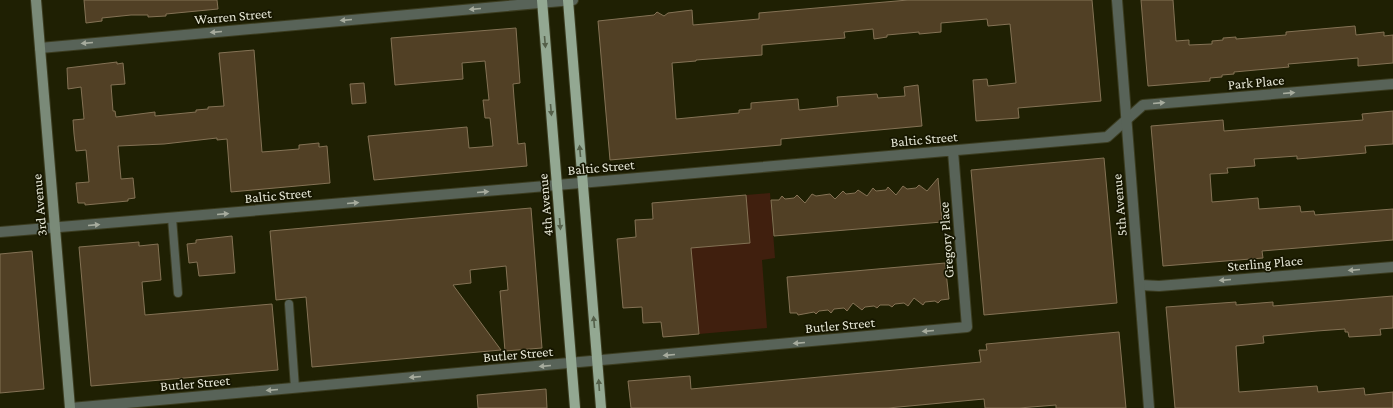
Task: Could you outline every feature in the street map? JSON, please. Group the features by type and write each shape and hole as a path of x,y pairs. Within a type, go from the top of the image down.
{"main road":[{"name":"3rd Avenue","path":"36,0 70,408"},
{"path":"568,0 601,408"},
{"name":"4th Avenue","path":"542,1 575,408"}],"street":[{"name":"Warren Street","path":"40,48 542,1 573,0"},
{"name":"5th Avenue","path":"1117,0 1149,408"},
{"name":"Park Place","path":"1126,120 1143,105 1393,84"},
{"name":"Baltic Street","path":"0,232 583,183 1107,136 1126,120"},
{"name":"Gregory Place","path":"953,150 967,327"},
{"name":"Sterling Place","path":"1140,285 1159,286 1393,267"},
{"name":"Butler Street","path":"70,408 572,364 967,327"}],"lane":[{"path":"172,218 178,293"},
{"path":"289,304 295,388"}],"shaded area":[{"path":"770,193 775,258 762,260 767,328 699,334 691,248 749,243 746,195"}],"building":[{"path":"84,0 217,0 218,9 166,14 166,16 148,17 148,15 131,15 102,18 102,21 86,23"},
{"path":"908,0 1092,0 1101,101 1018,108 1019,118 976,121 973,80 987,79 988,86 1016,83 1010,24 988,26 987,19 941,23 941,32 919,34 919,32 887,35 887,37 874,39 873,29 844,32 845,38 762,45 762,55 672,63 676,119 739,113 739,110 751,109 751,103 798,99 799,110 838,106 837,97 877,94 878,98 905,96 904,87 918,85 922,126 781,139 781,145 610,160 598,21 654,15 657,12 664,16 668,13 692,10 693,25 759,19 759,13"},
{"path":"1141,0 1173,0 1176,41 1189,40 1189,45 1212,44 1212,41 1223,40 1223,38 1236,37 1236,39 1286,35 1286,32 1355,26 1356,35 1384,32 1384,36 1393,35 1393,63 1358,66 1358,58 1288,64 1289,67 1234,72 1234,74 1222,75 1222,77 1210,78 1210,81 1148,86"},
{"path":"516,28 520,83 513,84 514,98 518,144 525,143 527,166 374,180 368,136 467,127 469,148 493,146 490,118 485,118 483,100 489,100 485,61 462,63 463,79 395,85 391,38"},
{"path":"254,50 262,152 299,149 299,145 319,143 319,147 327,146 330,183 231,192 227,139 217,140 217,138 164,144 118,146 121,179 133,178 135,198 128,199 128,201 85,205 85,203 78,203 76,183 89,182 86,150 76,151 73,120 84,119 81,87 68,89 67,68 117,62 117,64 123,63 125,84 111,85 113,111 115,111 116,117 155,112 155,116 196,112 196,110 208,109 208,107 224,106 219,53"},
{"path":"364,83 366,103 352,104 350,84"},
{"path":"1393,111 1393,144 1365,146 1366,153 1297,159 1297,156 1254,159 1255,166 1227,168 1228,173 1210,174 1212,202 1258,198 1259,209 1300,206 1301,212 1314,211 1315,215 1393,209 1393,240 1262,251 1263,258 1163,266 1151,126 1223,120 1224,131 1363,120 1362,114"},
{"path":"1104,158 1117,303 984,315 971,170"},
{"path":"938,178 942,222 774,236 771,200 779,200 782,196 785,199 794,198 797,195 805,203 812,194 816,196 830,194 835,199 843,191 846,194 855,193 858,190 867,196 873,188 876,191 886,190 888,187 896,195 903,186 907,189 916,188 919,185 927,191"},
{"path":"746,195 750,243 691,248 699,334 663,337 661,322 643,323 642,307 623,308 617,239 636,237 635,220 653,219 652,203"},
{"path":"531,208 542,348 505,351 500,291 508,290 506,266 470,270 471,283 453,285 501,350 312,367 306,297 276,300 270,231"},
{"path":"232,236 235,273 199,276 197,262 189,263 187,244 196,243 196,240"},
{"path":"139,242 139,246 158,244 161,280 142,282 145,315 272,304 278,370 91,386 79,247"},
{"path":"32,251 44,389 0,393 0,254"},
{"path":"945,263 949,299 941,300 938,303 935,301 925,302 923,305 914,298 908,306 904,303 895,304 892,307 889,305 880,305 877,308 874,306 865,307 862,310 853,303 847,311 844,308 834,309 831,313 828,310 819,311 816,314 814,312 798,315 797,313 790,313 787,277"},
{"path":"1393,296 1393,328 1380,329 1381,335 1349,337 1348,332 1345,332 1345,329 1317,331 1263,336 1264,343 1236,346 1239,392 1317,386 1318,392 1364,388 1365,395 1393,392 1393,408 1175,408 1166,307 1236,302 1236,305 1273,302 1273,306"},
{"path":"1119,332 1126,408 1056,408 1056,405 1019,408 985,408 984,399 888,408 631,408 628,381 690,376 691,389 981,362 979,350 987,350 986,344"},
{"path":"546,389 547,408 478,408 477,395"}]}
